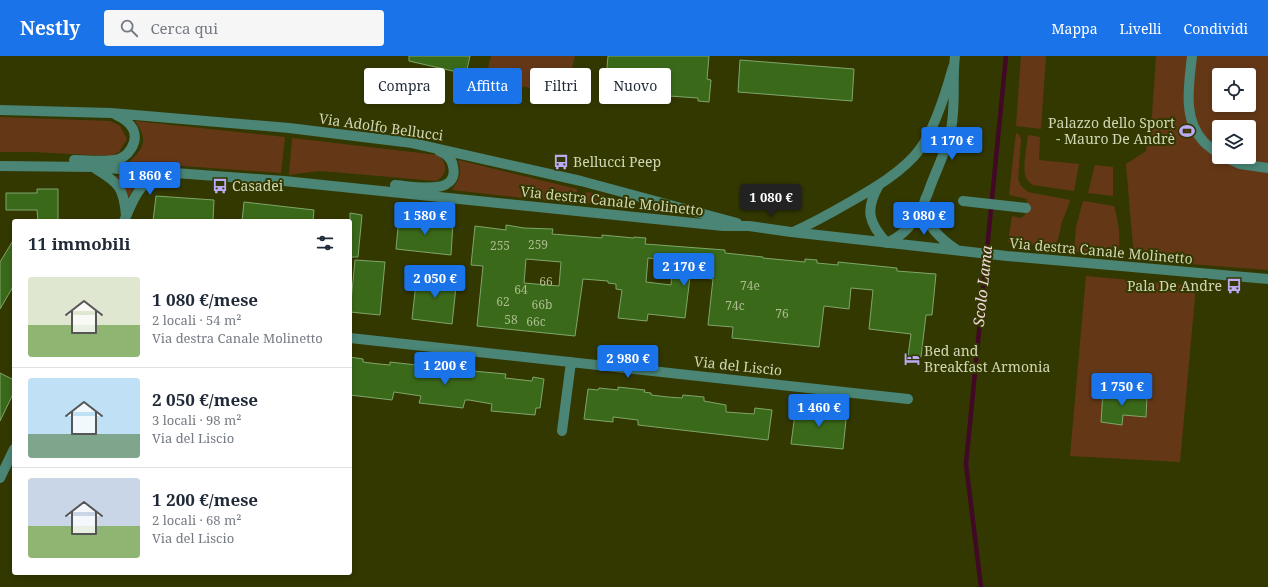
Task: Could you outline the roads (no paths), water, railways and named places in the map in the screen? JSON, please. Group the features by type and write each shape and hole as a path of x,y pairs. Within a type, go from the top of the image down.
{"street":[{"path":"879,185 872,199 870,214 874,227 887,243 896,239 907,230 924,205 951,129 955,56"},
{"path":"1192,56 1188,102 1192,123 1204,142 1212,148"},
{"path":"791,232 823,217 879,185 913,158 921,148 940,108 954,67"},
{"name":"Via Adolfo Bellucci","path":"0,110 111,113 289,128 424,145 582,181 749,226"},
{"path":"0,162 115,160 123,158 132,147 134,136 133,129 123,119 111,113"},
{"path":"341,186 394,185 440,188 445,186 453,177 454,170 452,162 442,152 424,145"},
{"path":"1240,164 1268,168"},
{"name":"Via destra Canale Molinetto","path":"0,166 94,168 169,172 341,186 723,226 749,226 962,252 1268,279"},
{"path":"94,168 112,179 122,191 124,198 125,218"},
{"path":"125,218 143,186 148,181 169,172"},
{"path":"967,202 1021,208"},
{"path":"924,205 932,228 943,239 962,252"},
{"name":"Via del Liscio","path":"352,338 908,399"},
{"path":"562,432 570,362"},
{"path":"0,478 12,453"}],"waterway":[{"name":"Scolo Lama","path":"981,587 966,464 1006,56"}],"place":[{"name":"Palazzo dello Sport - Mauro De Andrè","path":"1187,131"},
{"name":"Bellucci Peep","path":"561,162"},
{"name":"Casadei","path":"220,186"},
{"name":"Pala De Andre","path":"1234,286"},
{"name":"Bed and Breakfast Armonia","path":"912,359"}]}
